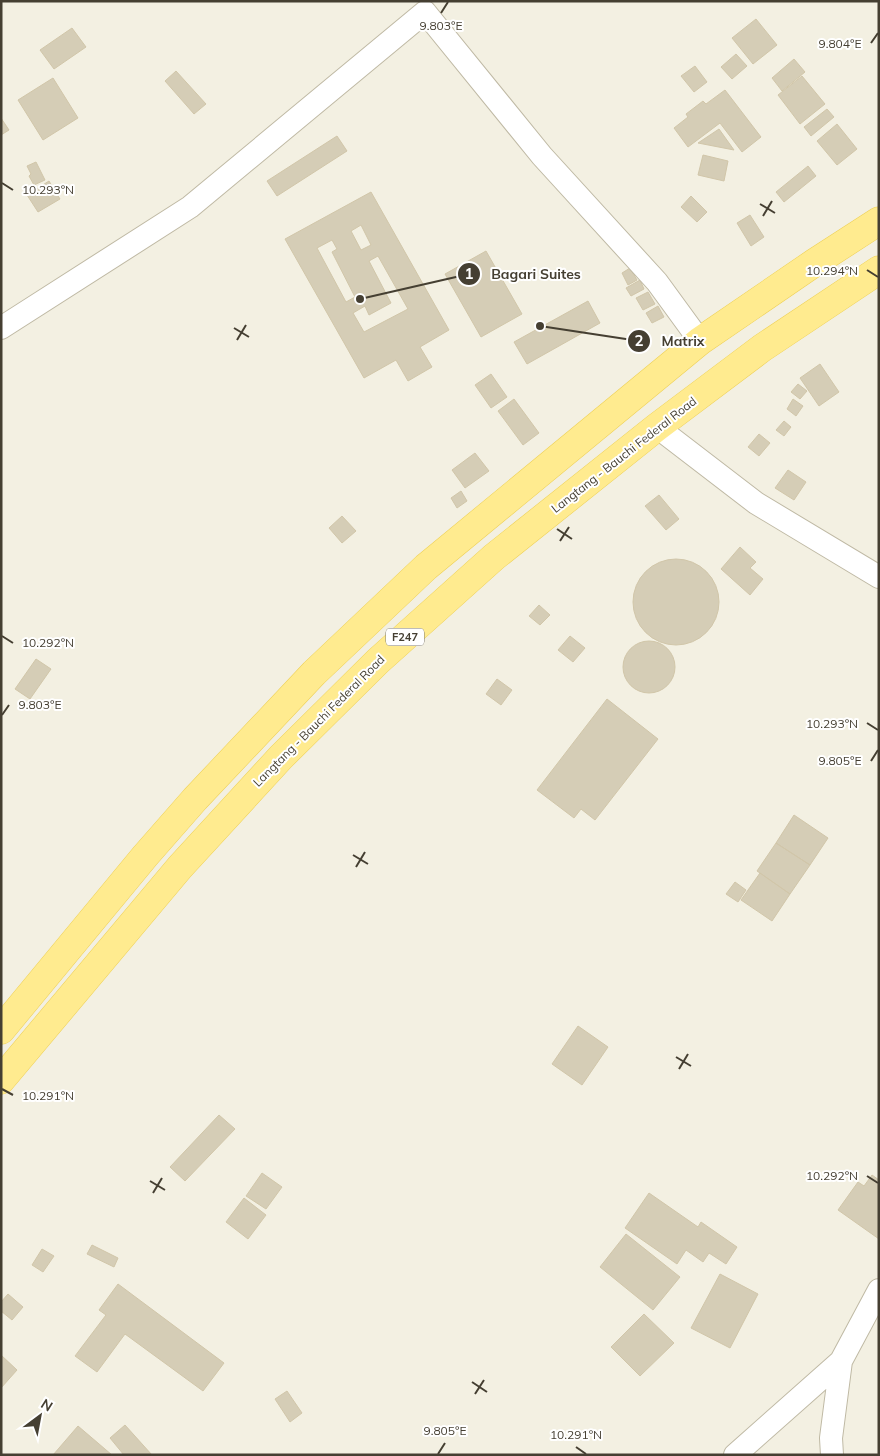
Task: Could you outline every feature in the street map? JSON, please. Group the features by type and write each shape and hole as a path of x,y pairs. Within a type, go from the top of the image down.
{"main road":[{"name":"F247","path":"1,1030 145,856 195,799 314,673 426,567 700,341 879,221"},
{"name":"Langtang - Bauchi Federal Road","path":"1,1080 180,867 281,757 378,661 494,557 657,427 762,348 879,270"}],"street":[{"path":"1,328 190,207 426,5 542,156 657,282 700,341"},
{"path":"657,427 756,503 879,577"},
{"path":"832,1455 830,1438 841,1361 879,1290"},
{"path":"735,1455 841,1361"}],"building":[{"path":"756,19 777,45 753,64 732,38"},
{"path":"72,28 86,47 54,69 40,50"},
{"path":"736,54 747,66 732,79 721,67"},
{"path":"794,59 805,72 782,91 772,78"},
{"path":"695,66 707,82 694,92 681,76"},
{"path":"176,71 206,104 194,114 165,81"},
{"path":"802,76 825,104 800,124 778,95"},
{"path":"53,78 78,118 43,140 18,100"},
{"path":"725,90 761,137 742,152 720,123 688,147 674,128 688,117 686,114 703,101 706,104"},
{"path":"827,109 834,117 811,136 804,127"},
{"path":"1,118 9,130 1,135"},
{"path":"837,124 857,149 837,165 817,141"},
{"path":"719,129 734,150 698,143"},
{"path":"337,136 347,151 277,196 267,181"},
{"path":"703,155 728,161 724,181 698,175"},
{"path":"36,162 45,180 34,185 29,176 31,174 27,166"},
{"path":"808,166 816,176 784,202 776,192"},
{"path":"49,181 60,199 38,212 27,195"},
{"path":"371,192 449,330 420,347 432,367 408,381 396,360 364,378 285,239","holes":["361,225 371,245 361,250 351,231","332,240 337,249 332,252 355,297 346,302 317,248","378,256 408,309 364,332 353,313 365,306 369,315 391,303 369,261"]},
{"path":"691,196 707,212 697,222 681,207"},
{"path":"750,215 764,237 751,246 737,223"},
{"path":"486,251 522,314 481,337 445,274"},
{"path":"630,268 637,280 628,285 622,273"},
{"path":"640,280 644,289 631,296 626,288"},
{"path":"648,292 655,304 643,310 636,298"},
{"path":"588,301 600,323 527,364 514,342"},
{"path":"658,306 664,317 652,323 646,313"},
{"path":"820,364 839,392 819,406 800,378"},
{"path":"491,374 507,397 491,408 475,385"},
{"path":"798,384 807,391 800,399 791,392"},
{"path":"514,399 539,433 523,445 498,411"},
{"path":"793,399 803,406 796,416 787,409"},
{"path":"784,421 791,427 784,436 776,430"},
{"path":"759,434 770,443 759,456 748,447"},
{"path":"475,453 489,471 465,488 452,470"},
{"path":"788,470 806,482 794,500 775,488"},
{"path":"461,491 467,501 457,508 451,498"},
{"path":"659,495 679,519 666,530 645,506"},
{"path":"342,516 356,531 342,543 329,528"},
{"path":"740,547 756,562 750,568 763,579 750,595 721,569"},
{"path":"668,559 684,559 693,562 707,571 716,585 719,602 716,619 707,633 693,642 684,645 668,645 652,638 640,626 633,610 633,594 640,578 652,566"},
{"path":"539,605 550,615 540,625 529,616"},
{"path":"570,636 585,648 573,662 558,650"},
{"path":"649,641 659,643 667,649 673,657 675,667 673,677 667,685 659,691 649,693 639,691 631,685 625,677 623,667 625,657 631,649 639,643"},
{"path":"36,659 51,669 30,699 15,689"},
{"path":"497,679 512,690 501,705 486,694"},
{"path":"607,699 658,739 595,820 581,809 574,818 537,790"},
{"path":"794,815 828,838 810,865 776,843"},
{"path":"776,843 810,865 790,894 757,871"},
{"path":"760,873 790,894 772,921 741,900"},
{"path":"735,882 746,890 738,902 726,894"},
{"path":"578,1026 608,1047 582,1085 552,1064"},
{"path":"219,1115 235,1129 185,1181 170,1167"},
{"path":"262,1173 282,1187 266,1209 246,1196"},
{"path":"872,1175 879,1180 879,1239 838,1210 858,1182 864,1186"},
{"path":"649,1193 698,1227 701,1222 737,1247 726,1264 709,1253 703,1262 686,1250 677,1264 625,1228"},
{"path":"244,1198 266,1215 248,1239 226,1222"},
{"path":"626,1234 680,1277 653,1310 600,1267"},
{"path":"92,1245 118,1258 114,1267 87,1254"},
{"path":"42,1249 54,1256 43,1272 32,1265"},
{"path":"720,1274 758,1294 730,1348 691,1328"},
{"path":"118,1284 224,1363 203,1391 125,1334 97,1372 75,1356 106,1315 99,1310"},
{"path":"8,1294 23,1307 12,1320 1,1311 1,1302"},
{"path":"644,1314 674,1343 640,1376 611,1347"},
{"path":"1,1355 17,1370 1,1388"},
{"path":"287,1391 302,1413 290,1422 275,1399"},
{"path":"125,1425 152,1455 124,1455 110,1438"},
{"path":"78,1426 112,1455 53,1455"}],"place":[{"name":"Bagari Suites","path":"360,299"},
{"name":"Matrix","path":"540,326"}]}
